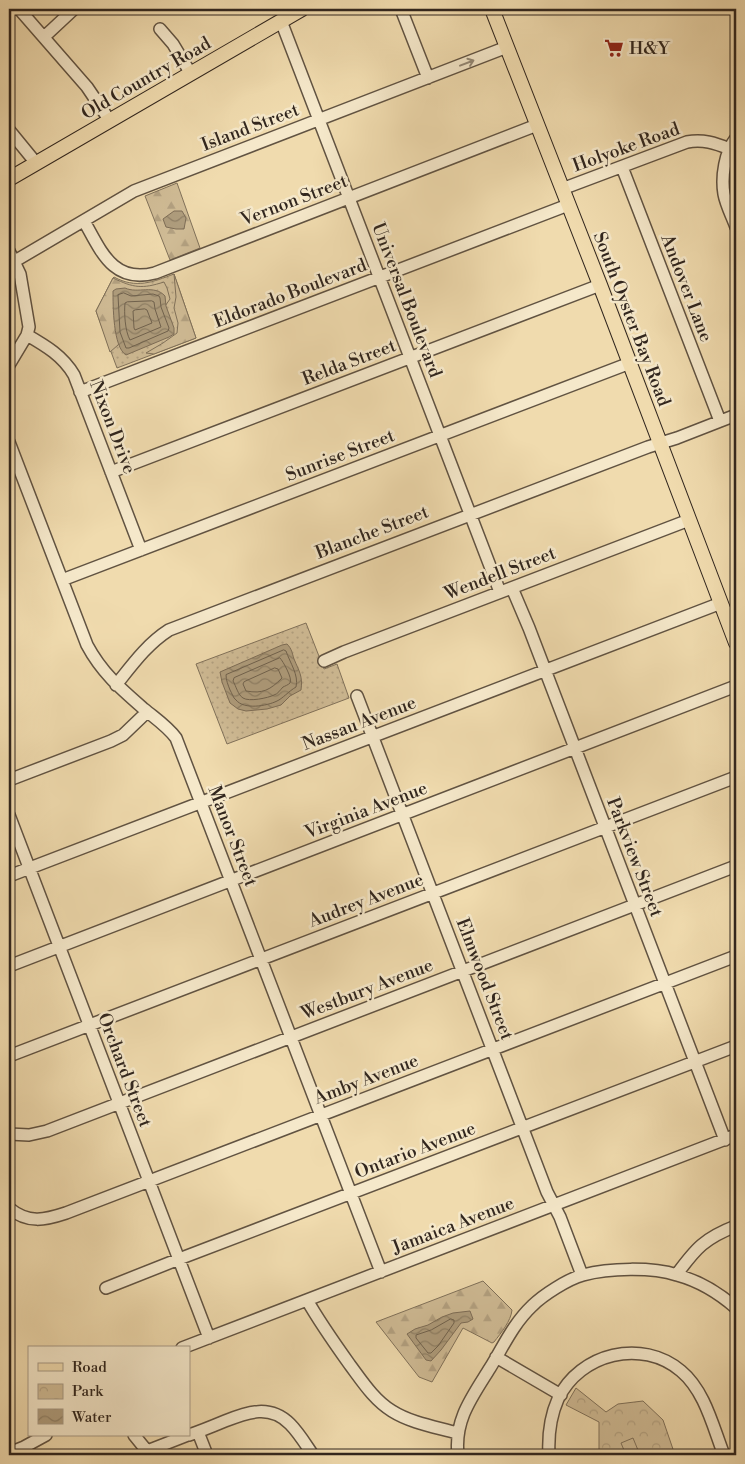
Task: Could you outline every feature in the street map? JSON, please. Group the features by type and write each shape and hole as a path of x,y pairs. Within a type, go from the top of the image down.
{"main road":[{"name":"South Oyster Bay Road","path":"492,9 600,285 736,643"},
{"name":"Old Country Road","path":"9,179 191,74 297,10"}],"street":[{"path":"19,9 87,87 110,121"},
{"path":"44,37 74,9"},
{"path":"401,9 428,78"},
{"name":"Universal Boulevard","path":"281,21 500,592"},
{"path":"160,29 173,44 191,74"},
{"name":"Island Street","path":"12,256 84,221 134,191 507,47"},
{"name":"Vernon Street","path":"84,221 104,257 110,263 126,274 144,276 538,126"},
{"path":"9,130 36,163"},
{"path":"736,138 730,149 724,169 723,183 724,195 736,227"},
{"name":"Holyoke Road","path":"562,189 695,140 713,142 730,149"},
{"name":"Andover Lane","path":"622,167 720,422"},
{"name":"Eldorado Boulevard","path":"80,392 568,205"},
{"path":"9,365 27,335 28,319 20,274 12,256"},
{"name":"Relda Street","path":"111,472 600,285"},
{"name":"Nixon Drive","path":"27,335 49,348 62,359 74,375 141,550"},
{"name":"Sunrise Street","path":"62,580 630,363"},
{"name":"Blanche Street","path":"116,684 148,645 168,630 470,514 736,415"},
{"name":"Manor Street","path":"9,442 87,645 101,669 167,727 176,738 381,1272"},
{"name":"Wendell Street","path":"324,661 689,520"},
{"name":"Parkview Street","path":"512,588 695,1062 731,1138"},
{"name":"Nassau Avenue","path":"9,876 721,603"},
{"name":"Virginia Avenue","path":"9,966 736,686"},
{"name":"Elmwood Street","path":"357,696 523,1128 582,1275"},
{"path":"9,780 117,738 123,735 148,712"},
{"name":"Audrey Avenue","path":"9,1056 736,777"},
{"name":"Orchard Street","path":"9,815 209,1338"},
{"name":"Westbury Avenue","path":"9,1134 29,1135 47,1131 736,866"},
{"name":"Amby Avenue","path":"9,1208 22,1216 47,1219 736,956"},
{"name":"Ontario Avenue","path":"106,1288 736,1046"},
{"name":"Jamaica Avenue","path":"187,1346 731,1138"},
{"path":"677,1274 699,1246 711,1237 736,1226"},
{"path":"458,1455 458,1433 463,1414 472,1396 515,1325 532,1306 552,1290 582,1275 613,1270 637,1269 677,1274 715,1292 736,1308"},
{"path":"307,1300 324,1329 365,1385 380,1402 408,1419 458,1433"},
{"path":"549,1455 548,1440 552,1415 571,1380 584,1368 604,1358 619,1354 639,1353 661,1359 682,1372 698,1390 724,1455"},
{"path":"496,1357 561,1396"},
{"path":"207,1455 192,1434 245,1413 260,1411 269,1412 290,1424 313,1455"},
{"path":"9,1453 44,1436"},
{"path":"135,1436 146,1453 187,1436"}],"green space":[{"path":"177,183 200,248 170,260 145,196"},
{"path":"174,274 196,338 117,368 96,311 113,278 130,283 144,283"},
{"path":"174,274 196,338 154,354 146,353 177,333 178,323 174,308 176,297"},
{"path":"113,278 138,286 150,286 164,282 170,299 163,309 131,327 118,345 110,352 96,311"},
{"path":"306,623 324,669 337,664 349,698 227,744 196,664"},
{"path":"483,1281 512,1310 505,1327 492,1343 463,1328 432,1382 419,1377 376,1322"},
{"path":"576,1388 606,1412 618,1404 643,1401 663,1420 675,1455 599,1455 599,1422 566,1405"},
{"path":"633,1438 640,1455 626,1455 621,1443"}],"water":[{"path":"174,211 182,211 186,218 184,229 166,227 163,219"},
{"path":"125,288 161,292 165,296 174,334 126,355 118,344 113,298 113,291"},
{"path":"287,644 291,649 300,674 301,690 290,696 281,705 267,709 246,711 238,709 230,703 220,672"},
{"path":"470,1311 473,1319 461,1323 431,1361 426,1360 407,1334 442,1317 453,1313"}],"place":[{"name":"H&Y","path":"614,48"}]}
